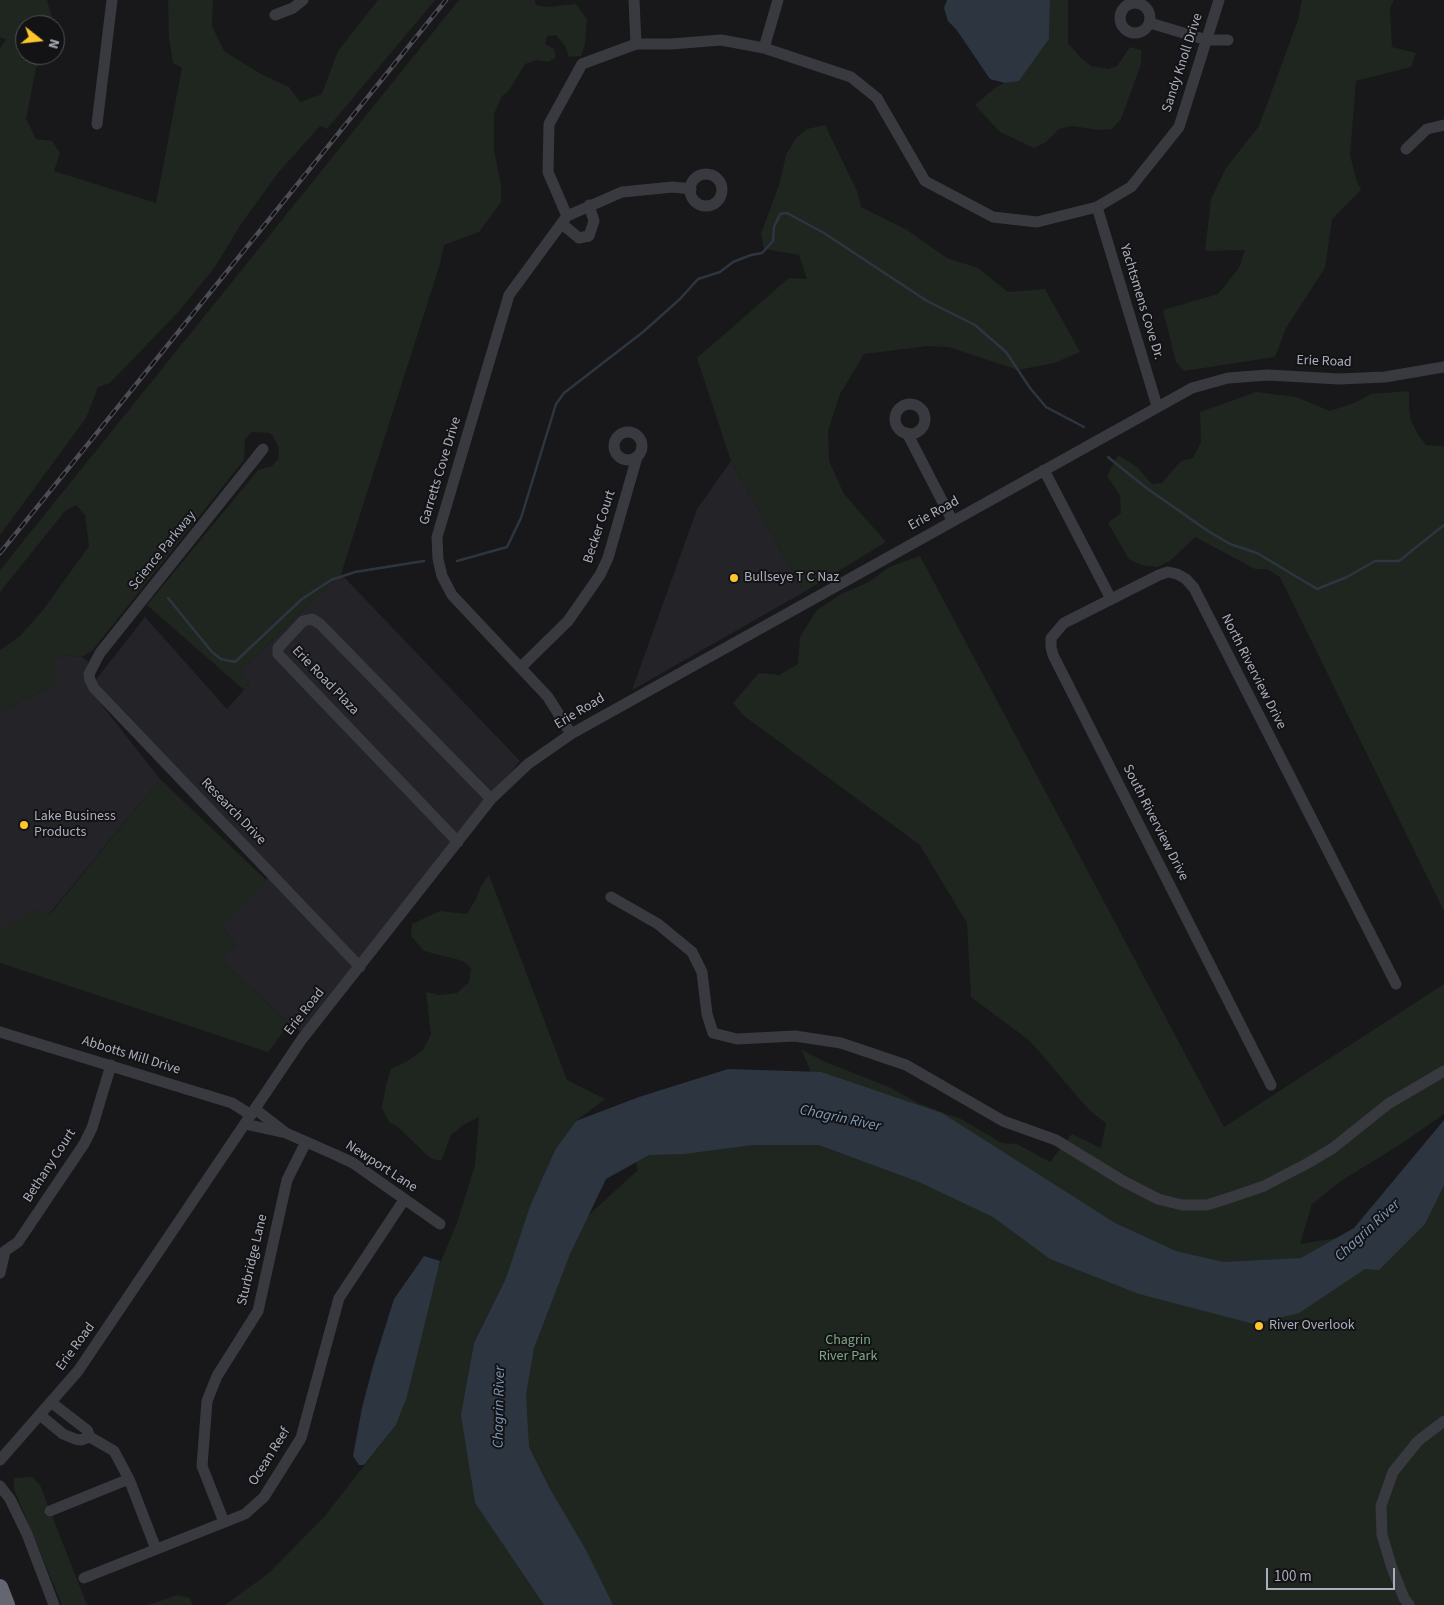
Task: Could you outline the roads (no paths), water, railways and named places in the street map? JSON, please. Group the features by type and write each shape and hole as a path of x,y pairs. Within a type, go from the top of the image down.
{"highway":[{"path":"0,1587 7,1605"}],"street":[{"path":"97,124 112,0"},
{"path":"275,15 293,8 303,0"},
{"path":"634,0 636,44"},
{"path":"764,48 778,0"},
{"name":"Sandy Knoll Drive","path":"564,220 548,172 549,124 582,64 636,44 671,44 721,40 764,48 851,77 877,98 925,181 993,217 1037,222 1096,207 1131,187 1178,127 1219,0"},
{"path":"1150,23 1207,40 1228,40"},
{"path":"1406,149 1427,129 1444,125"},
{"path":"589,205 594,221 589,236 579,238 564,220 589,205 622,192 672,187 691,189"},
{"name":"Yachtsmens Cove Dr.","path":"1096,207 1157,406"},
{"name":"Garretts Cove Drive","path":"564,220 510,295 437,537 438,560 442,576 452,595 548,697 571,734"},
{"name":"Erie Road","path":"0,1460 52,1403 101,1338 302,1039 360,968 490,799 528,764 571,734 952,520 1192,388 1228,378 1268,375 1339,378 1385,377 1444,367"},
{"path":"908,433 952,520"},
{"name":"Science Parkway","path":"89,674 100,654 263,449"},
{"name":"Becker Court","path":"521,667 568,621 600,575 608,558 637,457"},
{"path":"1044,470 1111,599"},
{"name":"North Riverview Drive","path":"1111,599 1159,574 1168,572 1186,579 1194,588 1396,984"},
{"name":"South Riverview Drive","path":"1111,599 1057,629 1051,638 1050,646 1053,656 1271,1085"},
{"name":"Erie Road Plaza","path":"458,842 278,654 278,648 303,621 312,619 320,624 490,799"},
{"name":"Research Drive","path":"89,674 90,680 100,694 360,968"},
{"path":"611,897 658,924 692,952 702,972 707,1014 713,1033 737,1038 795,1036 841,1043 906,1065 1004,1122 1056,1140 1123,1181 1158,1198 1182,1205 1207,1205 1272,1181 1333,1148 1388,1104 1444,1071"},
{"name":"Abbotts Mill Drive","path":"0,1032 232,1103 250,1116"},
{"name":"Bethany Court","path":"0,1273 2,1250 18,1242 84,1144 92,1128 111,1065"},
{"path":"250,1116 286,1133"},
{"name":"Newport Lane","path":"250,1116 353,1163 440,1224"},
{"name":"Sturbridge Lane","path":"224,1522 202,1466 207,1401 217,1376 258,1311 287,1180 306,1142"},
{"name":"Ocean Reef","path":"84,1578 245,1514 255,1507 301,1438 339,1298 404,1200"},
{"path":"52,1403 87,1430 90,1437 114,1451 129,1479 156,1549"},
{"path":"40,1415 63,1434 74,1439 81,1440 90,1437"},
{"path":"1410,1605 1404,1598 1392,1568 1382,1534 1380,1506 1393,1472 1418,1441 1444,1421"},
{"path":"50,1511 129,1479"},
{"path":"0,1486 10,1499 27,1534 54,1605"}],"water":[{"path":"947,0 1050,0 1049,39 1019,81 1005,83 990,79 956,29 948,21 944,8"},
{"name":"Chagrin River","path":"728,1069 821,1072 942,1113 1115,1223 1176,1251 1223,1262 1301,1258 1354,1228 1444,1120 1444,1185 1425,1224 1379,1270 1365,1269 1299,1313 1254,1324 1139,1294 1050,1259 993,1217 919,1182 819,1145 753,1145 684,1154 649,1155 606,1179 570,1254 534,1348 526,1395 529,1447 550,1489 586,1550 613,1605 544,1605 475,1503 461,1415 474,1343 506,1278 530,1206 555,1150 576,1121 639,1097"},
{"path":"424,1256 440,1261 407,1397 396,1425 364,1465 359,1465 353,1456 362,1408 373,1366 394,1299"}],"waterway":[{"path":"457,561 507,547 521,518 556,404 564,393 643,332 680,299 698,279 720,272 733,262 762,253 773,241 774,227 780,214 787,213 824,233 927,301 975,325 1006,352 1030,388 1046,407 1084,427"},
{"path":"1108,457 1145,487 1208,531 1230,544 1257,553 1317,589 1347,577 1375,561 1399,561 1444,525"},
{"path":"168,598 212,652 221,659 235,662 302,599 331,580 355,572 424,561"}],"railway":[{"path":"0,553 446,0"}],"place":[{"name":"Bullseye T C Naz","path":"734,578"},
{"name":"Lake Business Products","path":"24,825"},
{"name":"River Overlook","path":"1259,1326"}],"park label":[{"name":"Chagrin River Park","path":"848,1349"}]}
